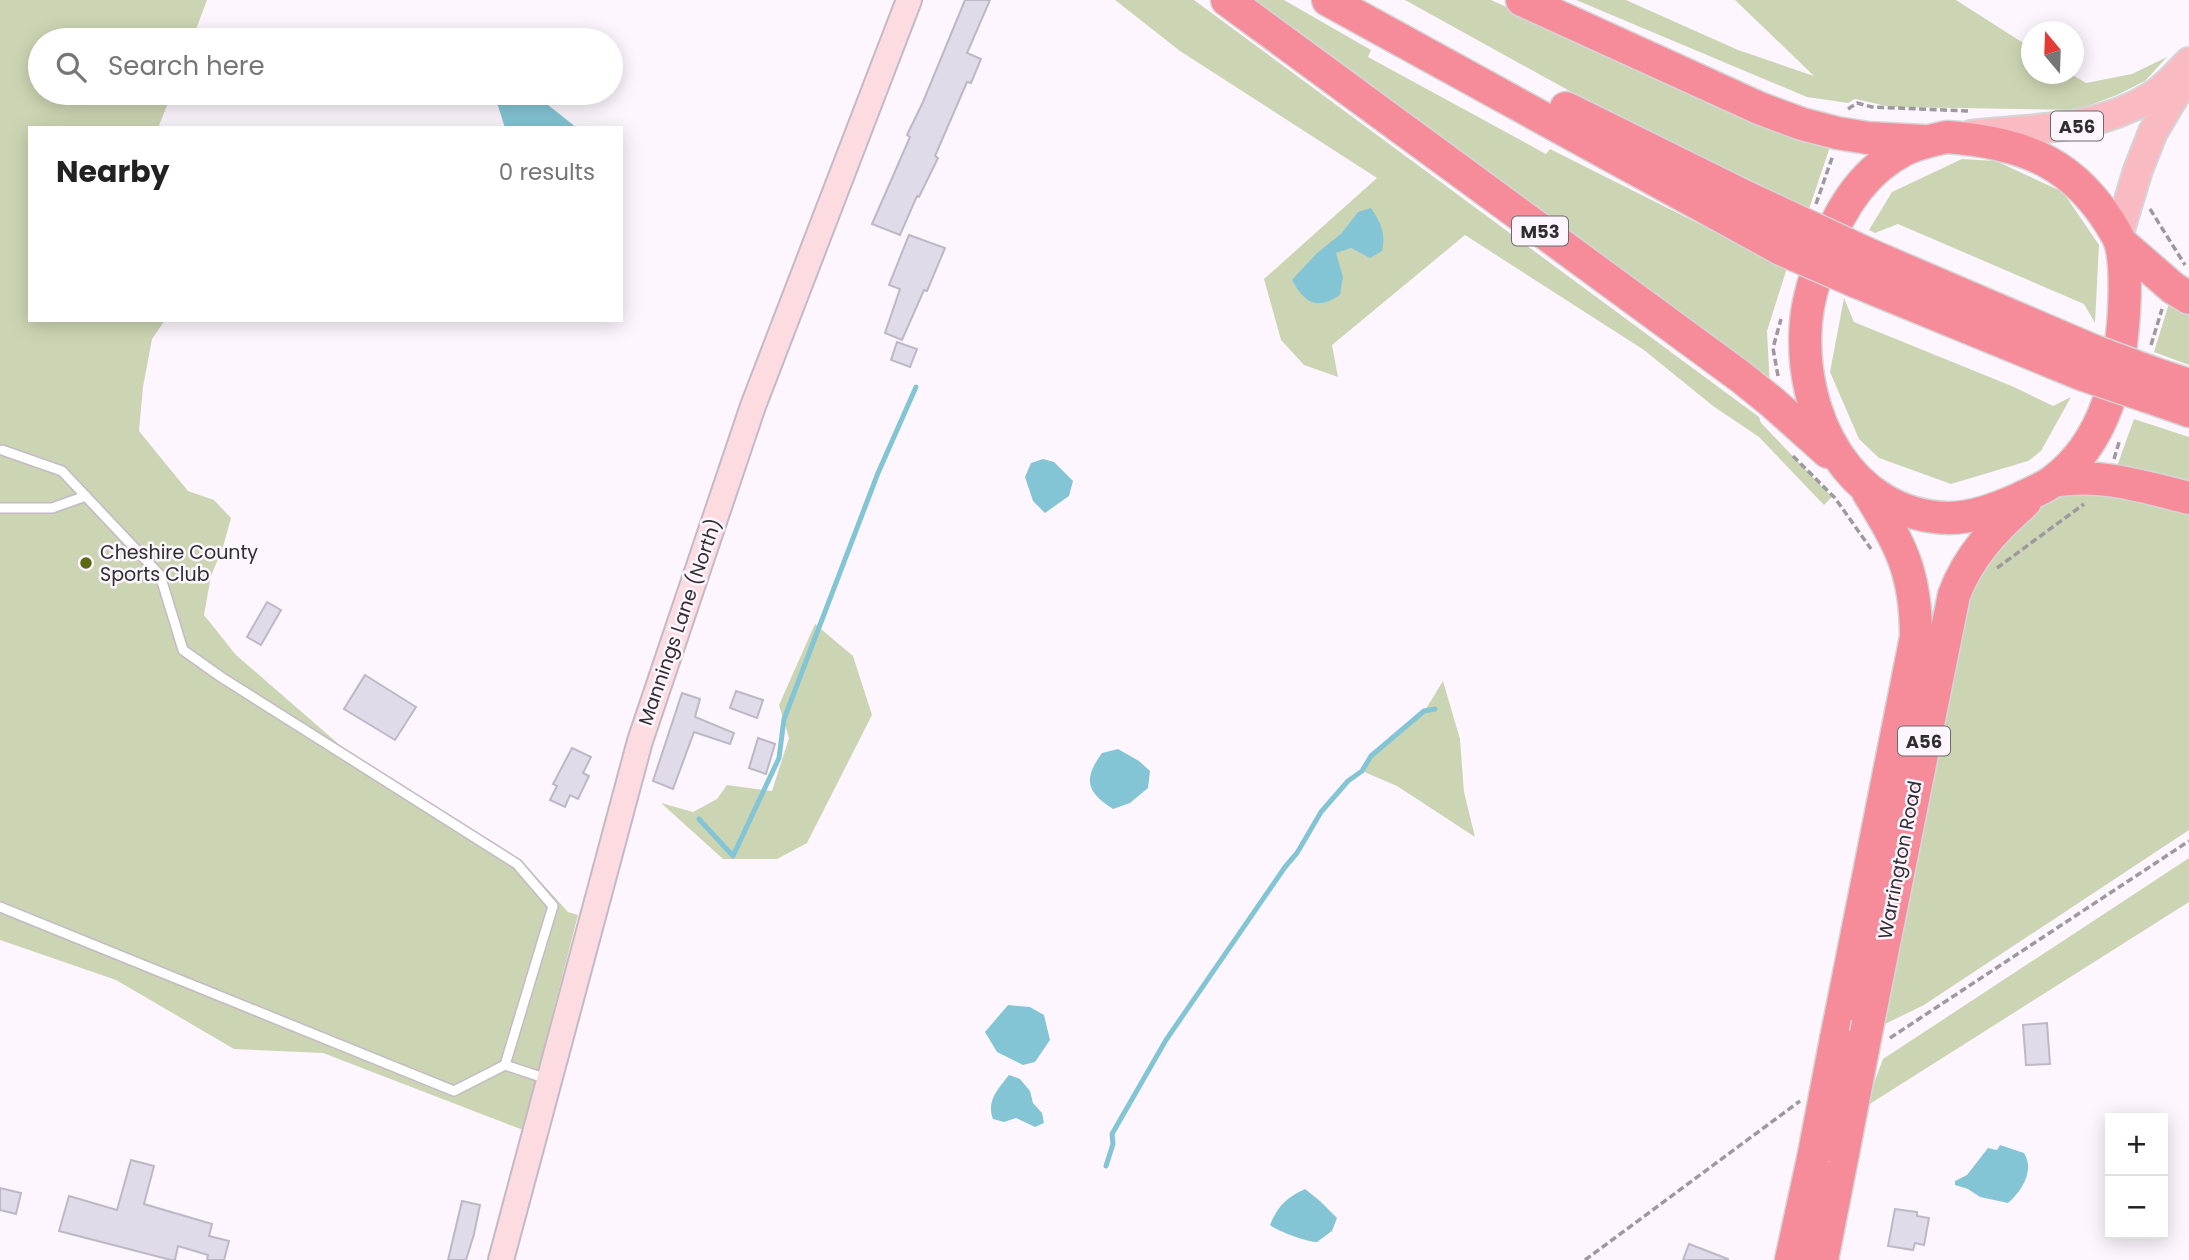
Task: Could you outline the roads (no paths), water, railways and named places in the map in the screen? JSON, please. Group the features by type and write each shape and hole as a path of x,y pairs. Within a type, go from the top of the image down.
{"highway":[{"name":"M53","path":"1227,0 1741,377 1856,478"},
{"path":"1328,0 1781,249 1864,269 2088,363 2150,384 2189,386"},
{"path":"1372,0 1583,116 1795,219 1864,269"},
{"path":"1522,0 1759,108 1802,124 1838,134 1868,138 1980,140 2041,157 2068,174 2092,198 2119,239 2173,288 2188,283"},
{"name":"Warrington Road","path":"1822,1260 1836,1039 1916,637 1914,590 1900,547 1828,438 1816,413 1805,357 1806,321 1812,288 1833,226 1847,201 1883,163 1905,149 1937,139"},
{"name":"Warrington Road","path":"1791,1260 1828,1156 1868,1023 1954,595 1972,558 2007,518 2073,463 2091,440 2107,408 2122,339 2124,270 2119,239"},
{"path":"2150,384 2189,411"},
{"path":"1856,478 1896,507 1922,515 1952,518 2006,505 2046,485 2079,477 2107,479 2189,498"}],"main road":[{"name":"A56","path":"1937,139 2076,126 2103,120 2151,97 2189,62"},
{"path":"2119,239 2138,170 2153,132 2189,71"}],"street":[{"name":"Mannings Lane (North)","path":"501,1260 640,741 753,406 909,0"}],"lane":[{"path":"2,450 62,471 160,575 183,650 221,677 517,864 553,906 505,1065"},
{"path":"0,508 52,508 86,496"},
{"path":"0,907 454,1091 505,1065 548,1079"}],"water":[{"path":"498,105 548,105 574,126 504,126"},
{"path":"1371,208 1382,228 1382,251 1370,258 1351,248 1336,253 1343,277 1340,295 1318,303 1307,299 1292,280 1317,253 1341,234 1358,212"},
{"path":"1043,459 1054,462 1073,481 1069,496 1045,513 1033,501 1025,477 1031,463"},
{"path":"1118,749 1150,771 1148,788 1130,803 1113,809 1097,797 1090,778 1102,753"},
{"path":"1008,1005 1030,1007 1044,1015 1050,1040 1035,1062 1023,1065 997,1052 985,1032"},
{"path":"1009,1075 1020,1079 1030,1091 1033,1103 1042,1113 1044,1123 1035,1127 1016,1118 1004,1122 993,1119 992,1101"},
{"path":"2000,1145 2024,1153 2028,1166 2022,1186 2008,1203 1980,1197 1955,1185 1955,1181 1967,1175 1988,1148 1997,1150"},
{"path":"1305,1189 1337,1218 1332,1231 1317,1242 1292,1236 1270,1225 1283,1203"}],"waterway":[{"path":"699,819 733,856 779,758 784,719 878,473 916,387"},
{"path":"1106,1166 1113,1144 1112,1134 1166,1040 1297,853 1321,812 1348,781 1362,771 1371,756 1424,711 1435,709"}],"place":[{"name":"Cheshire County Sports Club","path":"86,563"}]}
